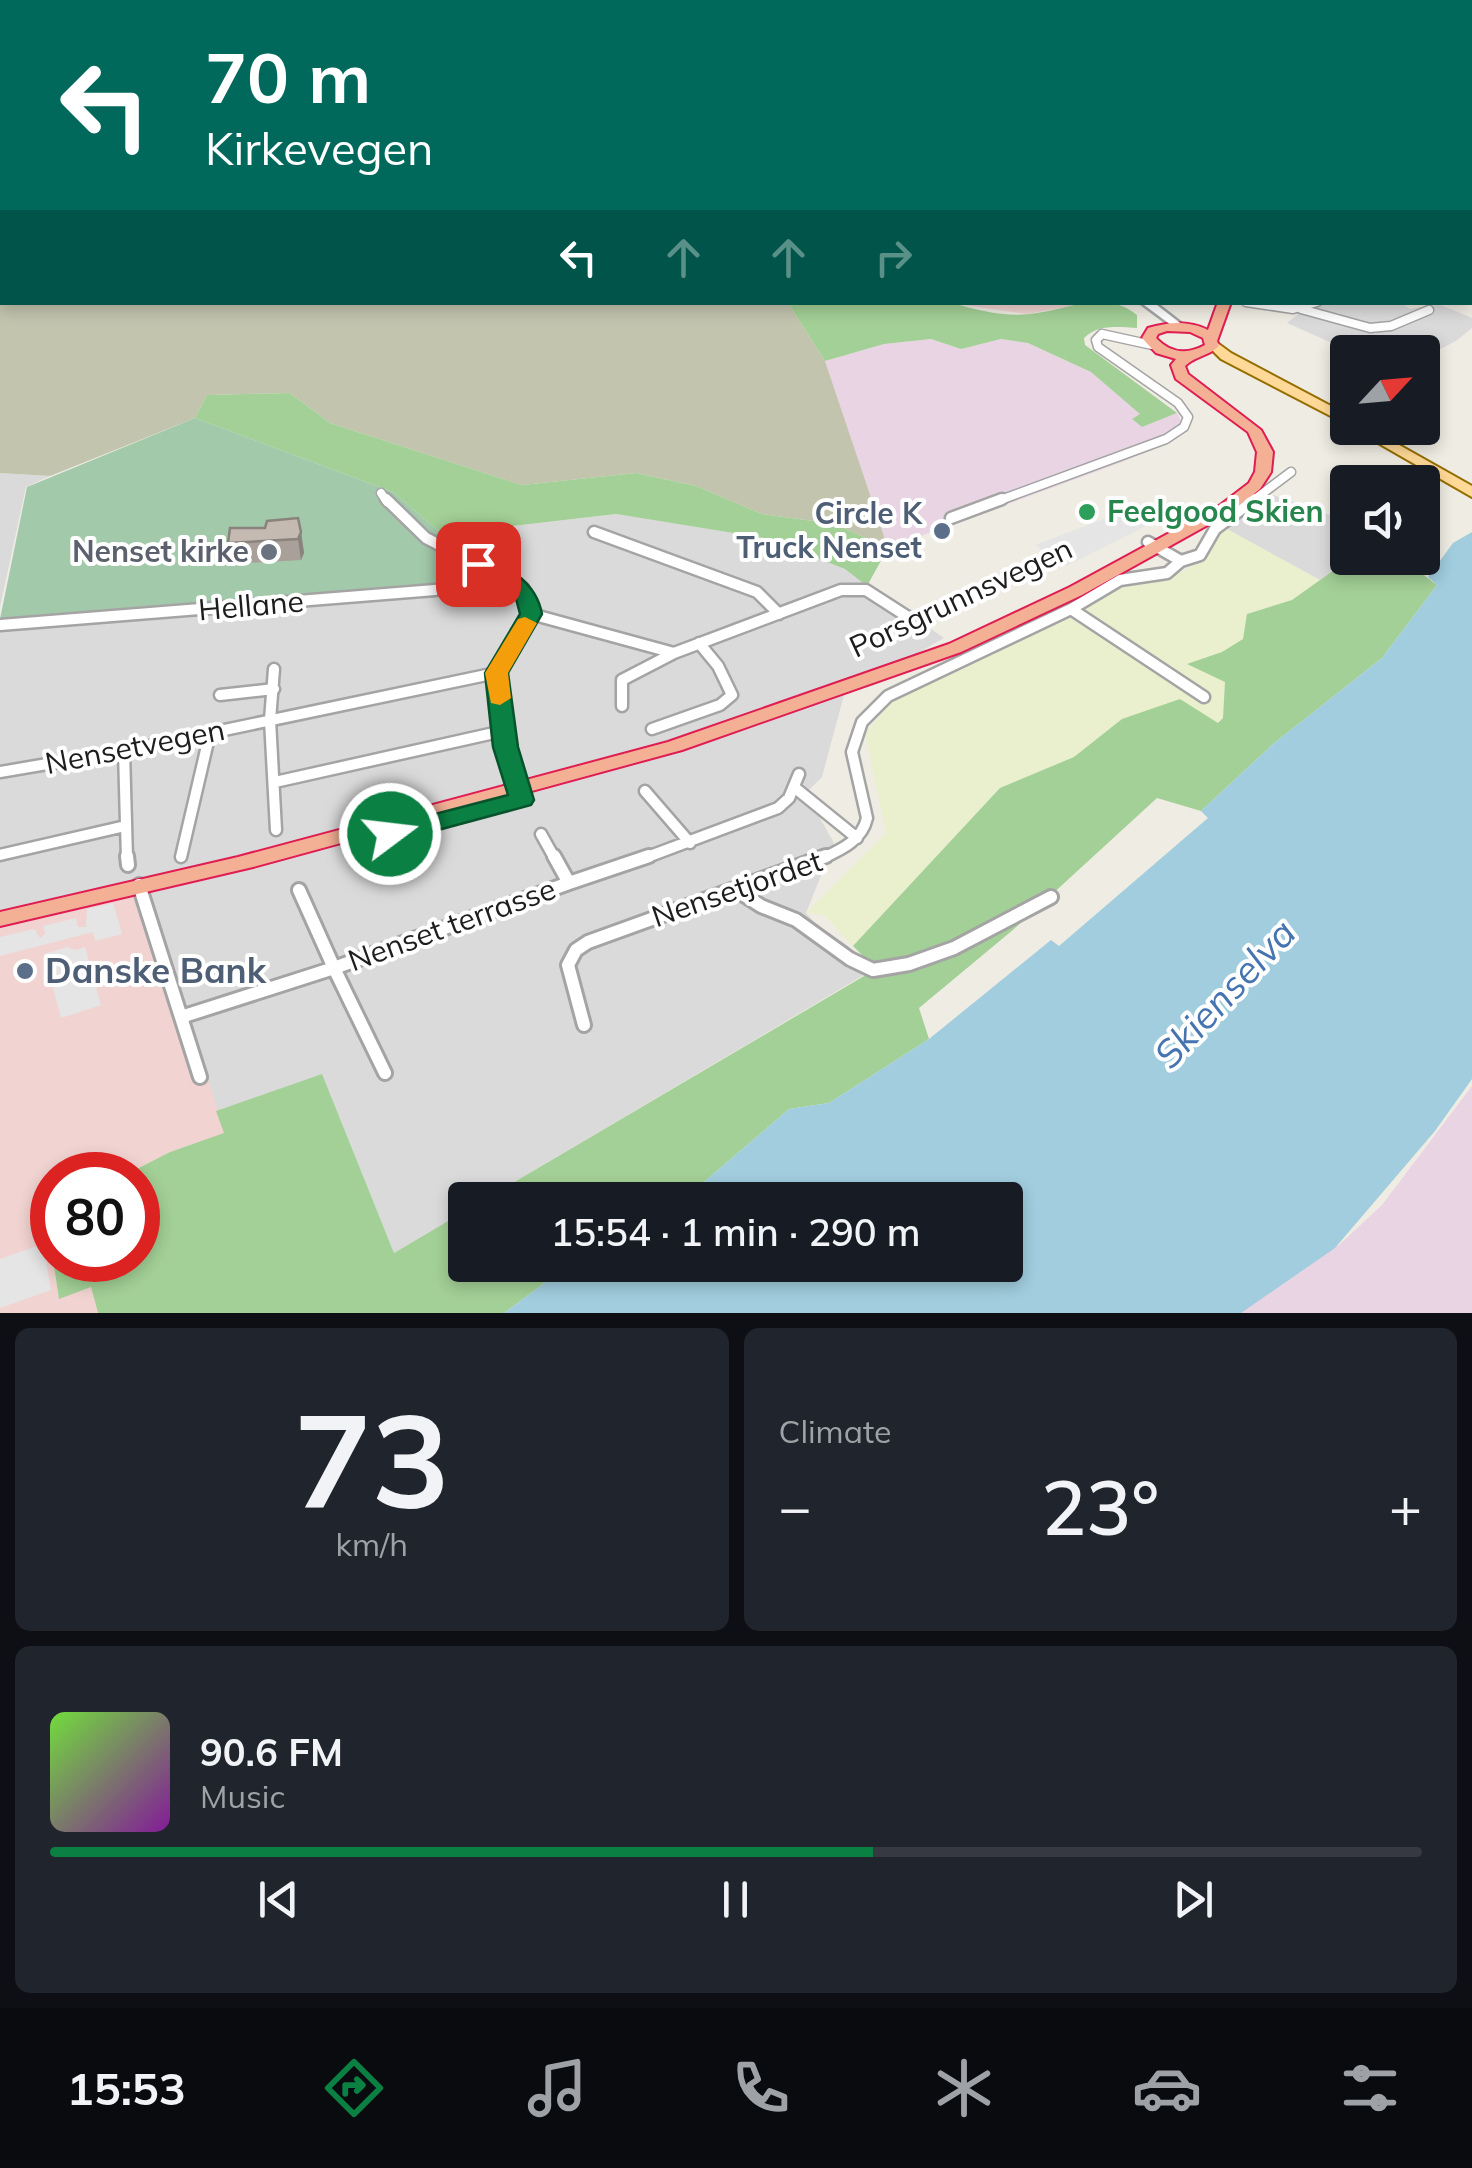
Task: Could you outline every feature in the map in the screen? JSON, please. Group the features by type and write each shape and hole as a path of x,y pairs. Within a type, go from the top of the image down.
{"highway":[{"path":"1156,339 1222,307"},
{"path":"1156,339 1191,355 1210,349 1222,307"},
{"path":"1182,326 1212,341"},
{"name":"Porsgrunnsvegen","path":"0,919 245,861 376,838 675,746 968,642 1225,509 1255,486 1266,458 1264,444 1247,424 1167,372 1156,339"},
{"name":"Porsgrunnsvegen","path":"1191,355 1178,365 1181,376 1218,404"}],"main road":[{"path":"1212,341 1226,356 1330,411"},
{"path":"1191,355 1262,375"},
{"path":"1389,445 1472,492"}],"street":[{"path":"951,518 1166,439 1184,427 1188,417 1178,403 1098,348 1096,340 1102,334 1156,339 1153,315 1145,305"},
{"path":"1148,305 1182,326"},
{"path":"1270,305 1301,309 1370,328 1392,326 1414,312 1429,310"},
{"path":"1301,309 1310,305"},
{"path":"1153,544 1181,562 1200,555 1209,535 1292,472"},
{"path":"381,493 416,531 523,588 531,614 496,673 519,794"},
{"path":"594,532 757,592 779,614"},
{"name":"Nensetjordet","path":"584,1025 568,965 576,950 649,919 830,858 857,838 866,818 852,752 862,722 871,711 913,683 1070,609 1120,580 1163,574 1181,562"},
{"name":"Hellane","path":"0,625 435,590 500,575"},
{"path":"622,706 622,680 674,653 841,590 866,590 908,617"},
{"path":"1070,609 1204,697"},
{"path":"531,614 674,653"},
{"path":"652,728 720,706 732,695 718,666 698,644"},
{"path":"274,669 270,720 276,830"},
{"name":"Nensetvegen","path":"0,772 496,673"},
{"path":"220,695 274,688"},
{"path":"275,782 504,730"},
{"path":"180,857 210,733"},
{"path":"124,750 125,811 121,827 128,865"},
{"path":"799,774 794,788 806,793 857,838"},
{"name":"Nenset terrasse","path":"181,1018 690,843 778,808 794,788"},
{"path":"645,791 690,843"},
{"path":"0,855 121,827"},
{"name":"Nenset terrasse","path":"541,834 569,883"},
{"path":"139,885 200,1077"},
{"name":"Nenset terrasse","path":"298,890 386,1072"},
{"path":"736,890 761,906 796,920 872,970 909,964 954,948 1052,897"}],"shaded area":[{"path":"0,305 789,305 825,361 888,548 835,524 762,514 696,486 636,473 522,485 330,423 290,393 207,395 195,418 50,476 0,473"},
{"path":"964,305 1076,305 1027,314"},
{"path":"1287,305 1404,305 1410,309 1441,305 1472,318 1472,328 1440,349 1440,335 1330,335 1330,342 1287,323 1298,314"},
{"path":"931,339 961,349 1001,339 1028,343 1091,372 1141,414 1142,427 1177,413 1186,430 1166,444 1122,462 888,548 825,361 884,344"},
{"path":"0,473 50,476 26,487 0,607"},
{"path":"1273,495 1330,515 1330,573 1320,580 1225,528"},
{"path":"1122,512 1137,522 1154,515 1160,519 1066,566 1035,545"},
{"path":"616,514 764,538 845,569 944,638 844,695 822,777 806,793 834,843 806,913 864,975 514,1182 448,1182 448,1221 394,1253 322,1075 216,1111 146,890 0,927 0,619 462,582 442,534"},
{"path":"1225,528 1320,580 1292,600 1247,614 1243,639 1189,664 1225,682 1223,719 1218,723 1122,719 1074,757 1000,788 853,946 824,915 806,913 886,833 865,734 893,700 1061,617 1090,617 1084,606 1126,583 1168,578 1186,570 1210,554 1211,536"},
{"path":"146,889 225,1133 160,1157 160,1152 30,1152 30,1282 56,1282 59,1298 91,1287 98,1313 0,1313 0,927"},
{"path":"113,903 122,934 95,941 93,932 0,956 0,937 34,929 40,938 45,934 43,926 76,918 78,927 86,927 87,909"},
{"path":"67,947 85,947 101,1005 61,1018 44,954"},
{"path":"1472,1086 1472,1313 1230,1313 1339,1245 1382,1205"},
{"path":"30,1249 30,1282 50,1282 51,1290 0,1308 0,1259"}],"green space":[{"path":"789,305 961,305 1010,315 1075,305 1118,305 1137,315 1137,328 1096,330 1084,338 1085,345 1177,413 1142,427 1132,419 1140,414 1091,372 1028,343 1001,339 961,349 931,339 884,344 825,361"},
{"path":"290,393 330,423 522,485 636,473 696,486 762,514 835,524 888,548 867,586 845,569 764,538 616,514 442,534 393,492 195,418 207,395"},
{"path":"195,418 393,492 442,534 462,583 0,619 27,487"},
{"path":"1330,573 1424,575 1437,585 1382,658 1273,744 1201,811 1157,798 1014,929 919,1008 929,1039 829,1103 789,1109 704,1182 515,1182 876,969 853,946 1000,788 1074,757 1122,719 1180,699 1218,723 1223,718 1225,682 1187,664 1222,652 1243,639 1247,614 1292,600"},
{"path":"322,1074 394,1253 448,1221 448,1282 546,1282 504,1313 98,1313 91,1287 59,1299 56,1282 160,1282 160,1157 224,1133 216,1111"}],"water":[{"name":"Skienselva","path":"1472,532 1472,1079 1435,1131 1335,1248 1241,1313 504,1313 546,1282 1023,1282 1023,1182 704,1182 789,1109 829,1103 929,1039 1051,940 1059,946 1208,818 1201,811 1273,744 1382,658 1437,585 1428,577 1440,575 1440,561 1453,543"}],"building":[{"path":"298,518 298,539 228,543 230,528 265,528 267,521"}],"slow traffic":[{"path":"500,698 496,673 525,623"}],"place":[{"name":"Feelgood Skien","path":"1087,512"},
{"name":"Circle K Truck Nenset","path":"942,531"},
{"name":"Nenset kirke","path":"269,552"},
{"name":"Danske Bank","path":"25,971"}],"route":[{"path":"390,834 522,800 506,747 496,673 531,614 529,602 523,588 478,564"}]}
